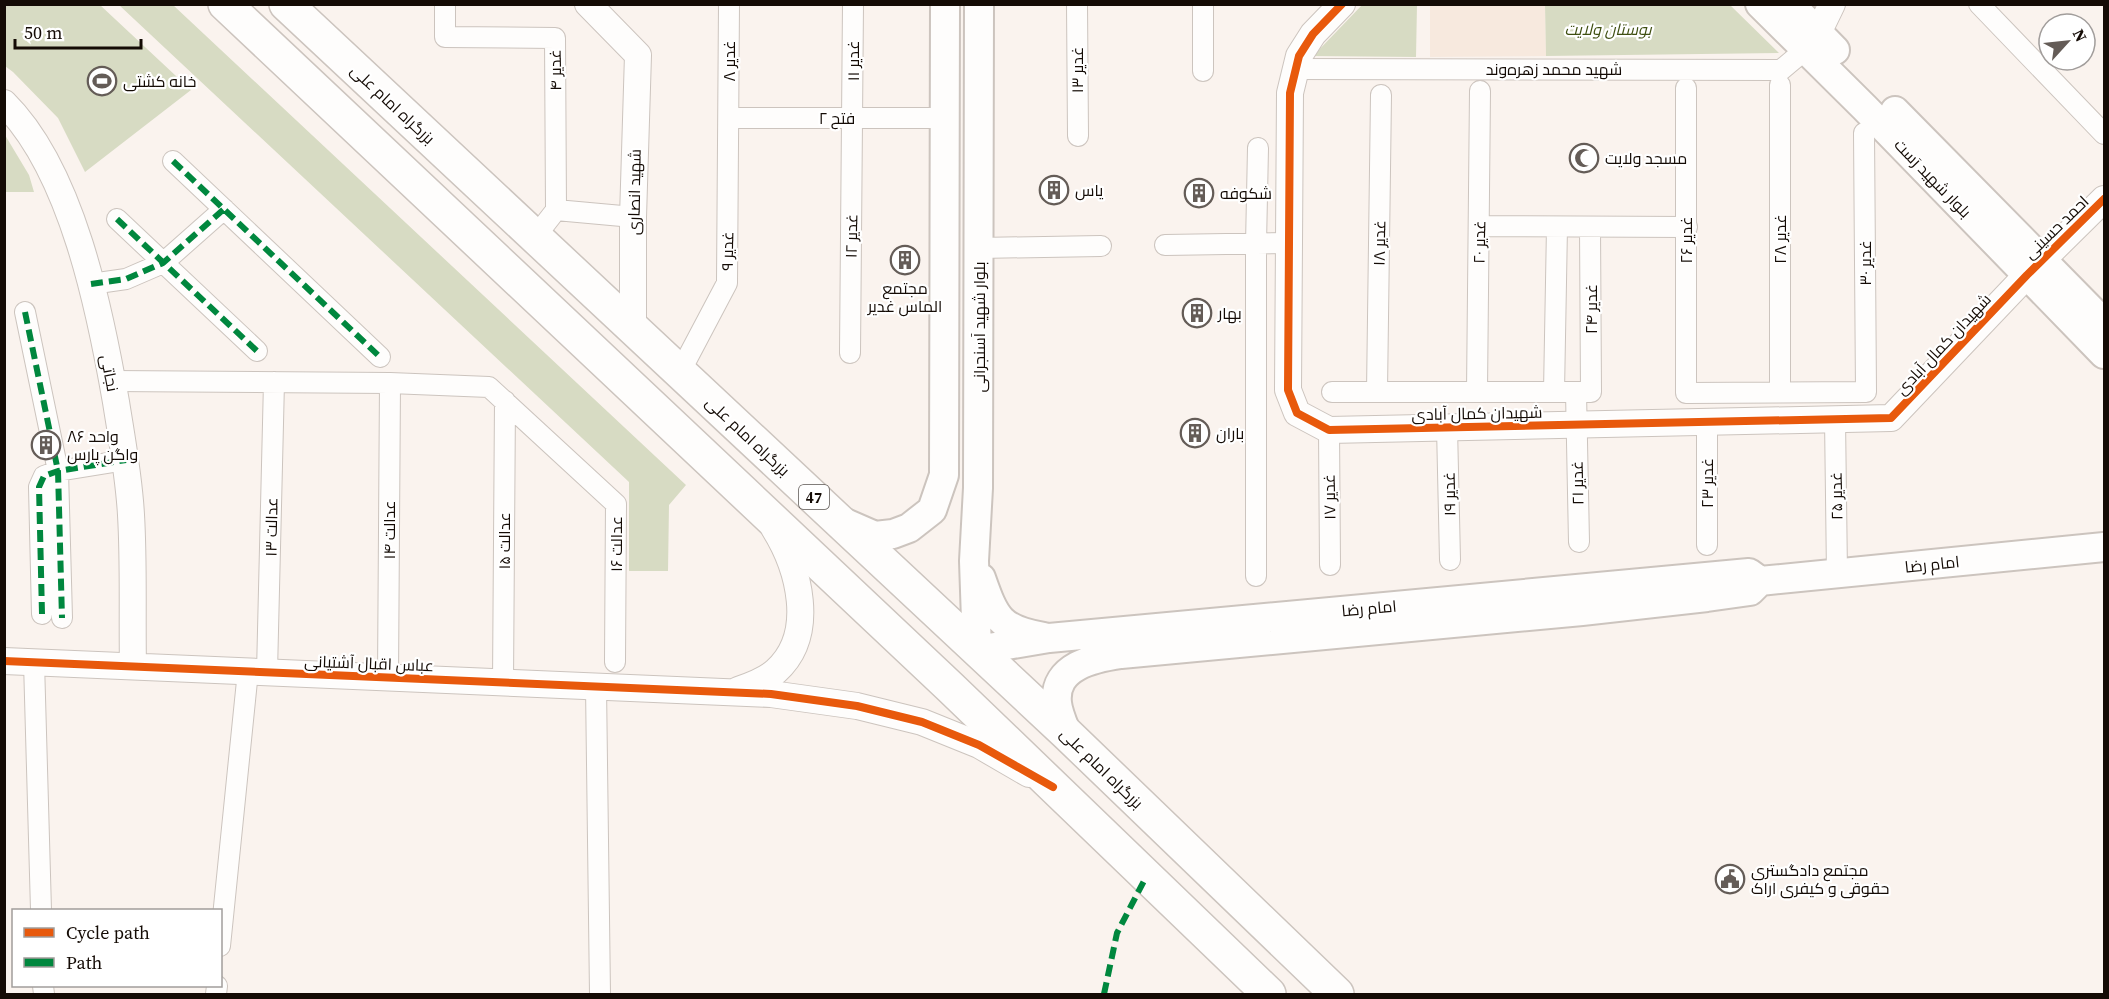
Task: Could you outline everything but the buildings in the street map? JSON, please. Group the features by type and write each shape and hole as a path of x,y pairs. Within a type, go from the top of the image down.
{"highway":[{"path":"225,4 950,687 1269,994"},
{"name":"بزرگراه امام علی","path":"286,4 1067,734 1337,994"}],"main road":[{"path":"309,4 403,92 425,135"},
{"path":"945,4 944,476 953,500 960,503 968,502 978,488"},
{"name":"بلوار شهید آسنجرانی","path":"977,650 974,561 978,488 979,4"},
{"name":"بلوار شهید رَست","path":"1775,7 1812,41 2035,267 2104,354"},
{"name":"بلوار شهید رَست","path":"2035,267 2104,322"},
{"path":"839,520 875,536 893,534 909,528 932,510 944,476"},
{"name":"امام رضا","path":"977,650 1049,638 1119,643 1749,573 1760,581 2104,547"},
{"path":"974,561 993,610 1000,620 1013,630 1049,638"},
{"name":"امام رضا","path":"1067,734 1057,701 1062,680 1076,666 1097,658 1119,643"}],"street":[{"name":"غدیر ۴","path":"445,4 445,37 555,38 556,210"},
{"name":"غدیر ۸","path":"729,4 729,118"},
{"name":"غدیر ۱۱","path":"853,4 853,118"},
{"name":"غدیر ۱۳","path":"1077,4 1078,136"},
{"path":"1203,4 1203,71"},
{"name":"شهیدان کمال آبادی","path":"1342,4 1322,15 1299,56 1290,93 1288,390 1297,413 1329,430 1891,418 2035,267"},
{"path":"1812,41 1832,4"},
{"path":"1979,4 2104,134"},
{"name":"شهید انصاری","path":"597,9 638,55 633,217 633,328"},
{"name":"شهید محمد زهره‌وند","path":"1295,69 1781,70 1812,41"},
{"name":"غدیر ۲۸","path":"1780,85 1780,392"},
{"name":"غدیر ۲۶","path":"1686,88 1686,393 1780,392"},
{"name":"غدیر ۲۰","path":"1477,392 1480,91"},
{"name":"غدیر ۱۸","path":"1377,392 1381,95"},
{"name":"نجاتی","path":"4,103 33,136 49,167 78,239 91,284 126,460 131,515 133,666"},
{"name":"فتح ۲","path":"729,118 945,118"},
{"name":"غدیر ۹","path":"681,372 727,283 729,118"},
{"name":"غدیر ۱۲","path":"850,353 853,118"},
{"name":"غدیر ۳۰","path":"1780,392 1866,392 1864,133"},
{"path":"1256,576 1258,148"},
{"path":"173,161 380,357"},
{"name":"احمد حسینی","path":"2035,267 2104,199"},
{"path":"91,284 126,279 163,263 224,209"},
{"path":"535,237 556,210 633,217"},
{"path":"117,219 257,351"},
{"path":"1479,226 1687,227"},
{"path":"1554,392 1557,227"},
{"name":"غدیر ۲۴","path":"1576,425 1583,392 1590,227"},
{"path":"1165,245 1289,243"},
{"path":"979,248 1101,246"},
{"path":"25,312 58,471 62,618"},
{"name":"عدالت ۱۶","path":"112,381 390,383 489,387 506,400 616,504 615,662"},
{"name":"عدالت ۱۳","path":"222,931 257,672 274,382"},
{"name":"عدالت ۱۴","path":"388,677 390,383"},
{"path":"1332,392 1583,392"},
{"name":"عدالت ۱۵","path":"503,682 506,400"},
{"name":"غدیر ۲۵","path":"1835,419 1837,574"},
{"name":"غدیر ۲۳","path":"1707,422 1707,545"},
{"name":"غدیر ۲۱","path":"1576,425 1579,542"},
{"name":"غدیر ۱۹","path":"1447,427 1450,560"},
{"name":"غدیر ۱۷","path":"1329,430 1330,565"},
{"path":"42,614 39,487 44,476 58,471 126,460"},
{"name":"عباس اقبال آشتیانی","path":"4,661 732,692 776,672 789,655 798,636 799,600 789,558 766,515"},
{"path":"34,662 41,909"},
{"path":"596,686 600,994"},
{"path":"732,692 771,693 888,712 922,722 979,745 1053,787"}],"shaded area":[{"path":"1430,5 1545,5 1546,56 1430,57"}],"green space":[{"name":"خانه کشتی","path":"5,4 100,5 191,90 85,172 58,118 5,66"},
{"path":"119,5 173,5 686,485 669,505 668,571 629,571 629,482"},
{"path":"1362,5 1417,5 1416,57 1313,56"},
{"name":"بوستان ولایت","path":"1545,5 1730,5 1779,53 1546,56"},
{"path":"5,135 29,175 34,192 5,192"}],"marked path":[{"path":"173,161 380,357"},
{"path":"91,284 126,279 163,263 224,209"},
{"path":"117,219 257,351"},
{"path":"25,312 58,471 62,618"},
{"path":"42,614 39,487 44,476 58,471 126,460"},
{"path":"1104,994 1117,933 1146,877"}],"cycle path":[{"path":"1342,4 1313,34 1299,56 1290,93 1288,390 1297,413 1329,430 1891,418 2027,275 2104,199"},
{"path":"4,661 771,694 857,706 922,722 979,745 1053,787"}],"place":[{"name":"خانه کشتی","path":"102,81"},
{"name":"مسجد ولایت","path":"1584,158"},
{"name":"یاس","path":"1054,190"},
{"name":"شکوفه","path":"1199,193"},
{"name":"مجتمع الماس غدیر","path":"905,260"},
{"name":"بهار","path":"1197,313"},
{"name":"باران","path":"1195,433"},
{"name":"۸۶ واحد واگن پارس","path":"46,445"},
{"name":"مجتمع دادگستری حقوقی و کیفری اراک","path":"1730,879"}]}
